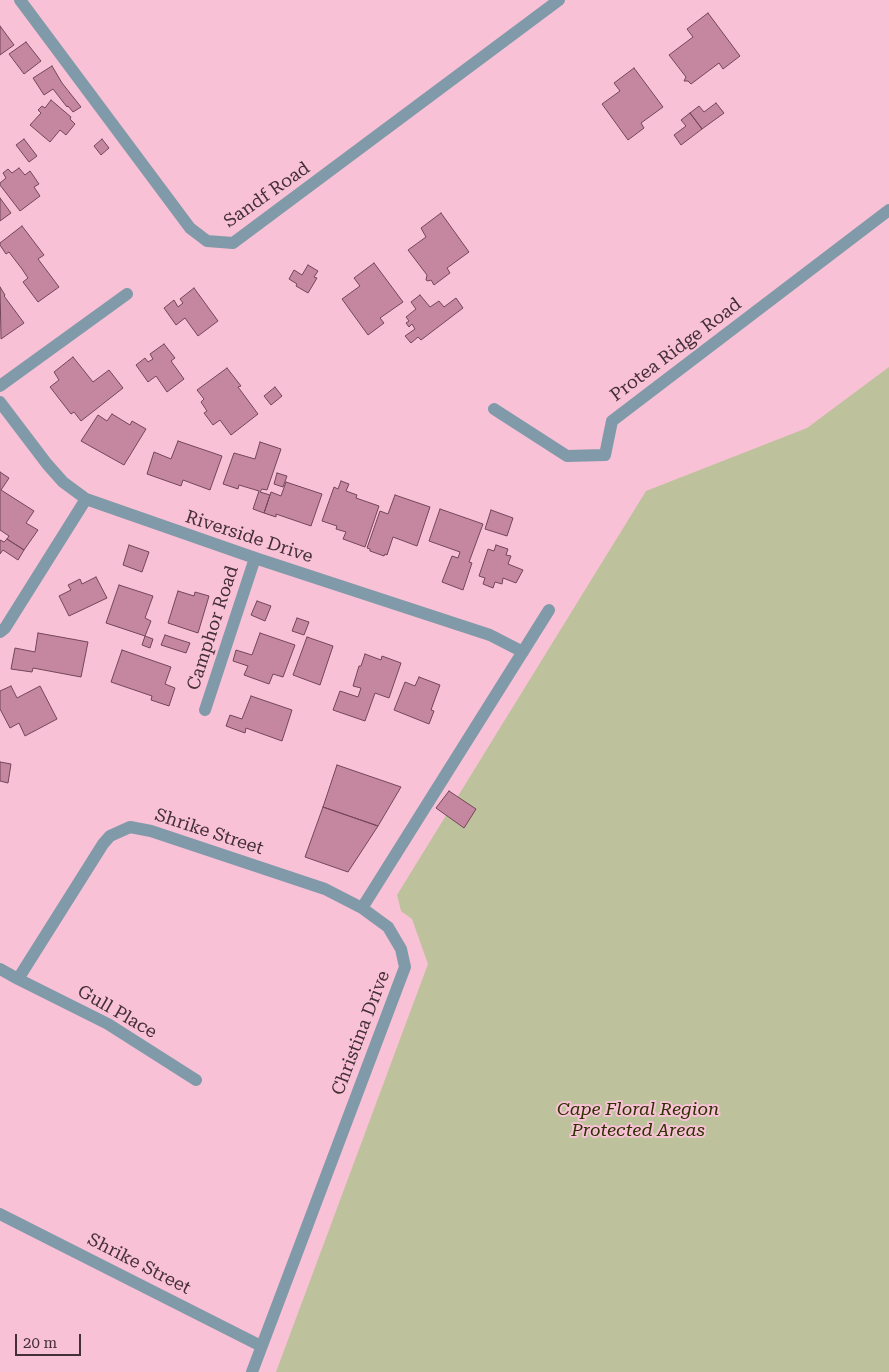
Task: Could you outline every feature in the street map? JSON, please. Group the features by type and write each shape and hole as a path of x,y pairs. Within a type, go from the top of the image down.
{"street":[{"name":"Sandf Road","path":"24,2 190,228 207,241 234,243 559,0"},
{"name":"Protea Ridge Road","path":"494,409 567,456 604,455 612,421 889,210"},
{"path":"0,386 127,294"},
{"name":"Riverside Drive","path":"0,402 47,464 63,482 86,499 255,558 490,635 523,652"},
{"path":"0,632 5,628 86,499"},
{"name":"Camphor Road","path":"205,710 255,558"},
{"path":"362,908 549,610"},
{"name":"Shrike Street","path":"18,978 103,844 110,836 130,827 152,831 325,889 362,908"},
{"name":"Christina Drive","path":"252,1372 405,967 401,949 388,927 362,908"},
{"path":"0,969 18,978"},
{"name":"Gull Place","path":"18,978 108,1024 196,1080"},
{"name":"Shrike Street","path":"0,1214 261,1346"}],"green space":[{"name":"Cape Floral Region Protected Areas","path":"889,367 889,1372 276,1372 428,964 412,919 401,911 397,895 646,491 807,428"}],"building":[{"path":"708,13 740,56 723,69 719,63 691,84 688,81 684,81 686,77 669,55 693,37 687,29"},
{"path":"0,26 14,45 0,55"},
{"path":"26,42 41,61 24,74 9,54"},
{"path":"52,66 62,83 81,107 73,112 53,89 44,95 33,78"},
{"path":"634,68 663,107 641,123 644,128 628,140 602,104 620,91 614,83"},
{"path":"51,100 71,117 70,119 75,124 66,135 60,130 50,142 30,125 41,113 38,110 42,106 45,108"},
{"path":"716,103 724,113 702,129 690,113 699,106 704,112"},
{"path":"690,113 702,129 681,145 674,135 686,126 681,120"},
{"path":"24,139 37,156 29,162 16,145"},
{"path":"102,139 109,148 101,155 94,146"},
{"path":"19,168 25,175 30,171 39,184 34,187 40,196 20,211 0,185 6,178 3,173 8,169 12,173"},
{"path":"0,198 11,213 0,221"},
{"path":"441,213 469,252 447,268 450,273 434,285 431,280 426,280 427,275 408,250 426,237 421,228"},
{"path":"22,226 44,255 38,259 59,287 38,302 23,282 28,278 22,269 9,252 6,254 0,245 0,243"},
{"path":"374,263 403,302 380,318 384,323 368,335 342,299 360,286 354,278"},
{"path":"308,265 318,271 314,277 317,278 308,293 289,279 294,270 302,275"},
{"path":"0,287 4,296 24,323 1,339"},
{"path":"194,288 218,321 198,336 185,318 176,325 164,308 174,300 178,307 183,303 180,299"},
{"path":"420,295 430,307 439,301 444,307 456,298 463,308 421,340 418,337 411,343 405,336 415,329 412,324 409,327 406,323 409,321 406,317 416,309 411,302"},
{"path":"164,344 175,358 171,361 184,379 167,392 156,376 148,382 136,365 145,358 148,362 153,359 150,354"},
{"path":"73,357 93,382 109,370 123,388 81,421 74,412 71,414 50,387 59,380 54,372"},
{"path":"227,368 241,386 238,387 258,414 231,435 220,420 213,425 204,413 207,411 201,402 204,399 197,390"},
{"path":"275,387 282,396 271,405 264,396"},
{"path":"112,414 130,425 132,421 146,429 124,465 81,441 98,415 107,421"},
{"path":"178,441 222,456 210,490 183,480 181,486 147,474 154,452 171,459"},
{"path":"260,442 281,449 267,490 262,489 260,492 270,495 264,513 253,509 259,491 239,485 238,489 223,484 234,453 255,459"},
{"path":"0,472 9,478 1,490 34,511 26,523 38,530 24,550 7,539 9,536 0,530"},
{"path":"277,473 287,476 283,487 274,484"},
{"path":"341,481 349,484 346,491 357,495 356,498 379,506 365,547 343,539 346,532 336,529 337,526 322,521 334,487 338,489"},
{"path":"286,482 322,494 311,526 276,514 276,517 264,513 271,492 281,496"},
{"path":"395,495 430,507 417,546 393,537 387,555 385,554 384,556 367,548 380,511 388,514"},
{"path":"440,509 483,524 469,562 472,563 463,590 442,582 452,556 458,558 460,552 429,541"},
{"path":"491,510 513,518 507,536 485,529"},
{"path":"7,539 24,550 18,560 3,550 0,554 0,540 4,542"},
{"path":"129,545 149,552 142,572 123,565"},
{"path":"496,545 508,549 506,555 511,556 508,564 523,570 516,583 503,578 502,584 495,582 493,588 483,584 485,578 479,576 488,549 494,551"},
{"path":"96,577 107,598 69,616 59,596 71,590 68,585 80,579 82,584"},
{"path":"119,585 153,596 145,618 151,621 145,636 106,623"},
{"path":"178,591 194,596 195,592 209,596 198,633 168,623"},
{"path":"257,601 271,606 265,621 251,615"},
{"path":"297,618 309,622 304,635 292,631"},
{"path":"38,633 88,642 81,677 33,668 32,672 11,669 15,648 35,652"},
{"path":"260,633 295,645 283,677 273,674 269,684 244,675 248,666 233,661 236,650 252,655"},
{"path":"165,635 190,643 186,653 161,645"},
{"path":"145,636 153,639 150,648 142,645"},
{"path":"307,637 333,646 320,685 293,675"},
{"path":"122,650 171,667 165,684 175,688 169,706 151,700 152,696 111,682"},
{"path":"365,654 381,660 382,656 401,663 389,698 375,693 365,721 333,710 340,691 358,697 361,688 353,686"},
{"path":"419,677 440,685 431,710 434,711 429,724 394,710 405,682 415,686"},
{"path":"11,686 17,698 40,686 57,719 25,736 19,723 10,728 0,709 0,691"},
{"path":"251,696 292,710 282,741 246,728 245,733 226,726 230,715 242,719"},
{"path":"0,762 11,764 8,783 0,781"},
{"path":"337,765 401,787 378,826 323,807"},
{"path":"449,791 476,809 464,828 436,808"},
{"path":"323,807 378,826 348,872 305,857"}]}
